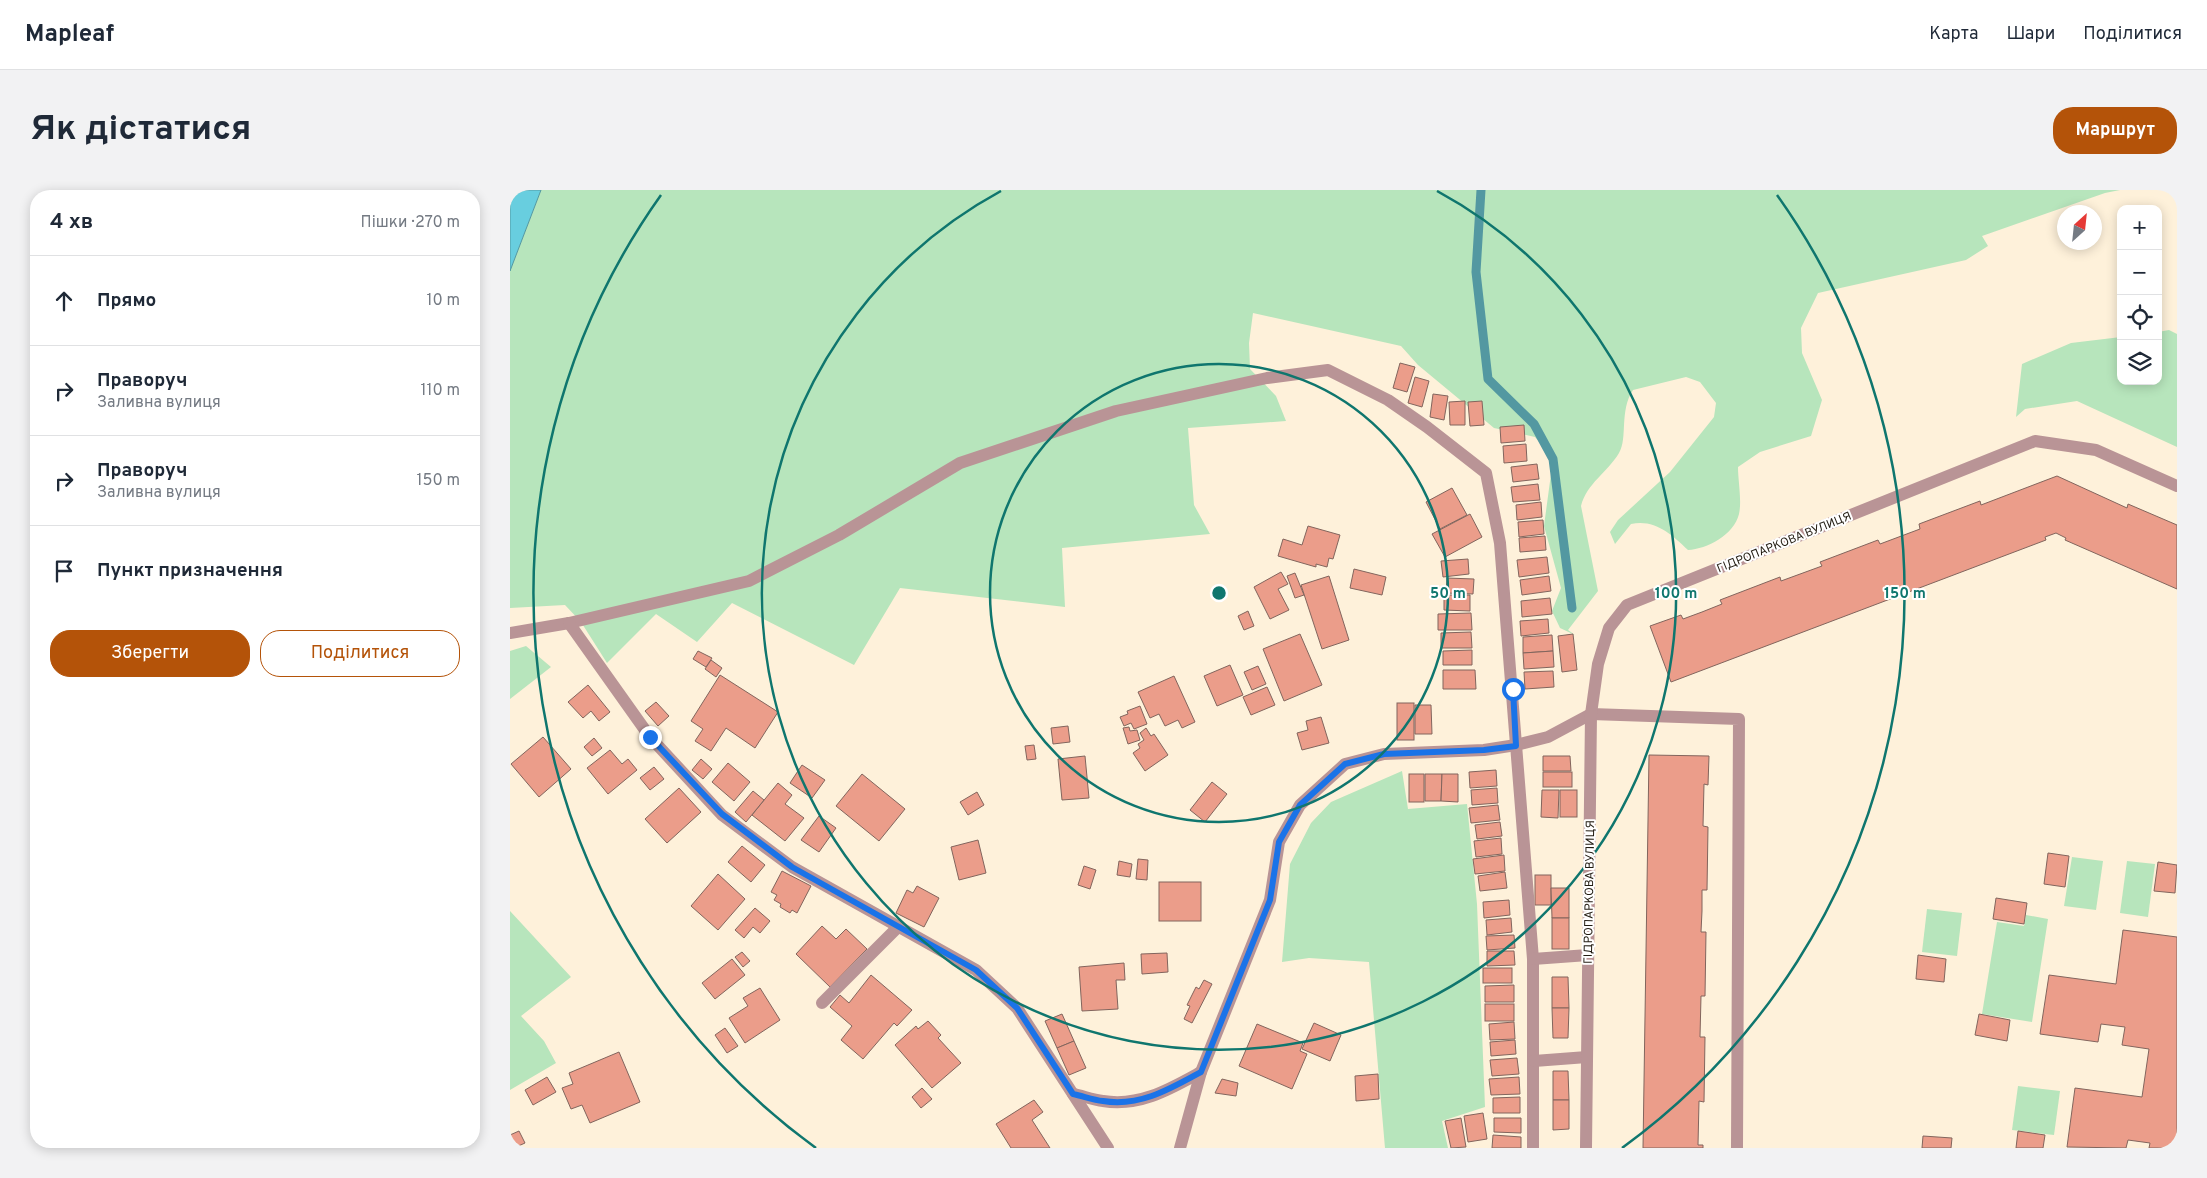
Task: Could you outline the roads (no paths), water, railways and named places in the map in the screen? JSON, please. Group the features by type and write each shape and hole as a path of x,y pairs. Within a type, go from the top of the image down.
{"street":[{"path":"510,633 569,623 749,581 839,535 960,463 1116,411 1267,378 1328,370 1388,400 1428,427 1486,473 1500,543 1533,959 1533,1148"},
{"name":"ГІДРОПАРКОВА ВУЛИЦЯ","path":"1586,1148 1591,714 1598,664 1608,628 1627,605 2036,441 2096,450 2177,486"},
{"path":"569,623 650,737 722,814 792,867 976,970 1017,1008 1108,1148"},
{"path":"1180,1148 1201,1072 1270,900 1279,842 1300,805 1345,764 1384,754 1484,750 1516,746 1548,737 1591,714 1739,719 1737,1148"},
{"path":"822,1003 899,926"},
{"path":"1533,959 1588,955"},
{"path":"1534,1061 1587,1057"},
{"path":"1073,1094 1104,1101 1125,1102 1144,1099 1162,1093 1201,1072"}],"water":[{"path":"510,190 541,190 510,271"}],"waterway":[{"path":"1481,190 1476,272 1488,379 1534,424 1553,459 1572,608"}]}
